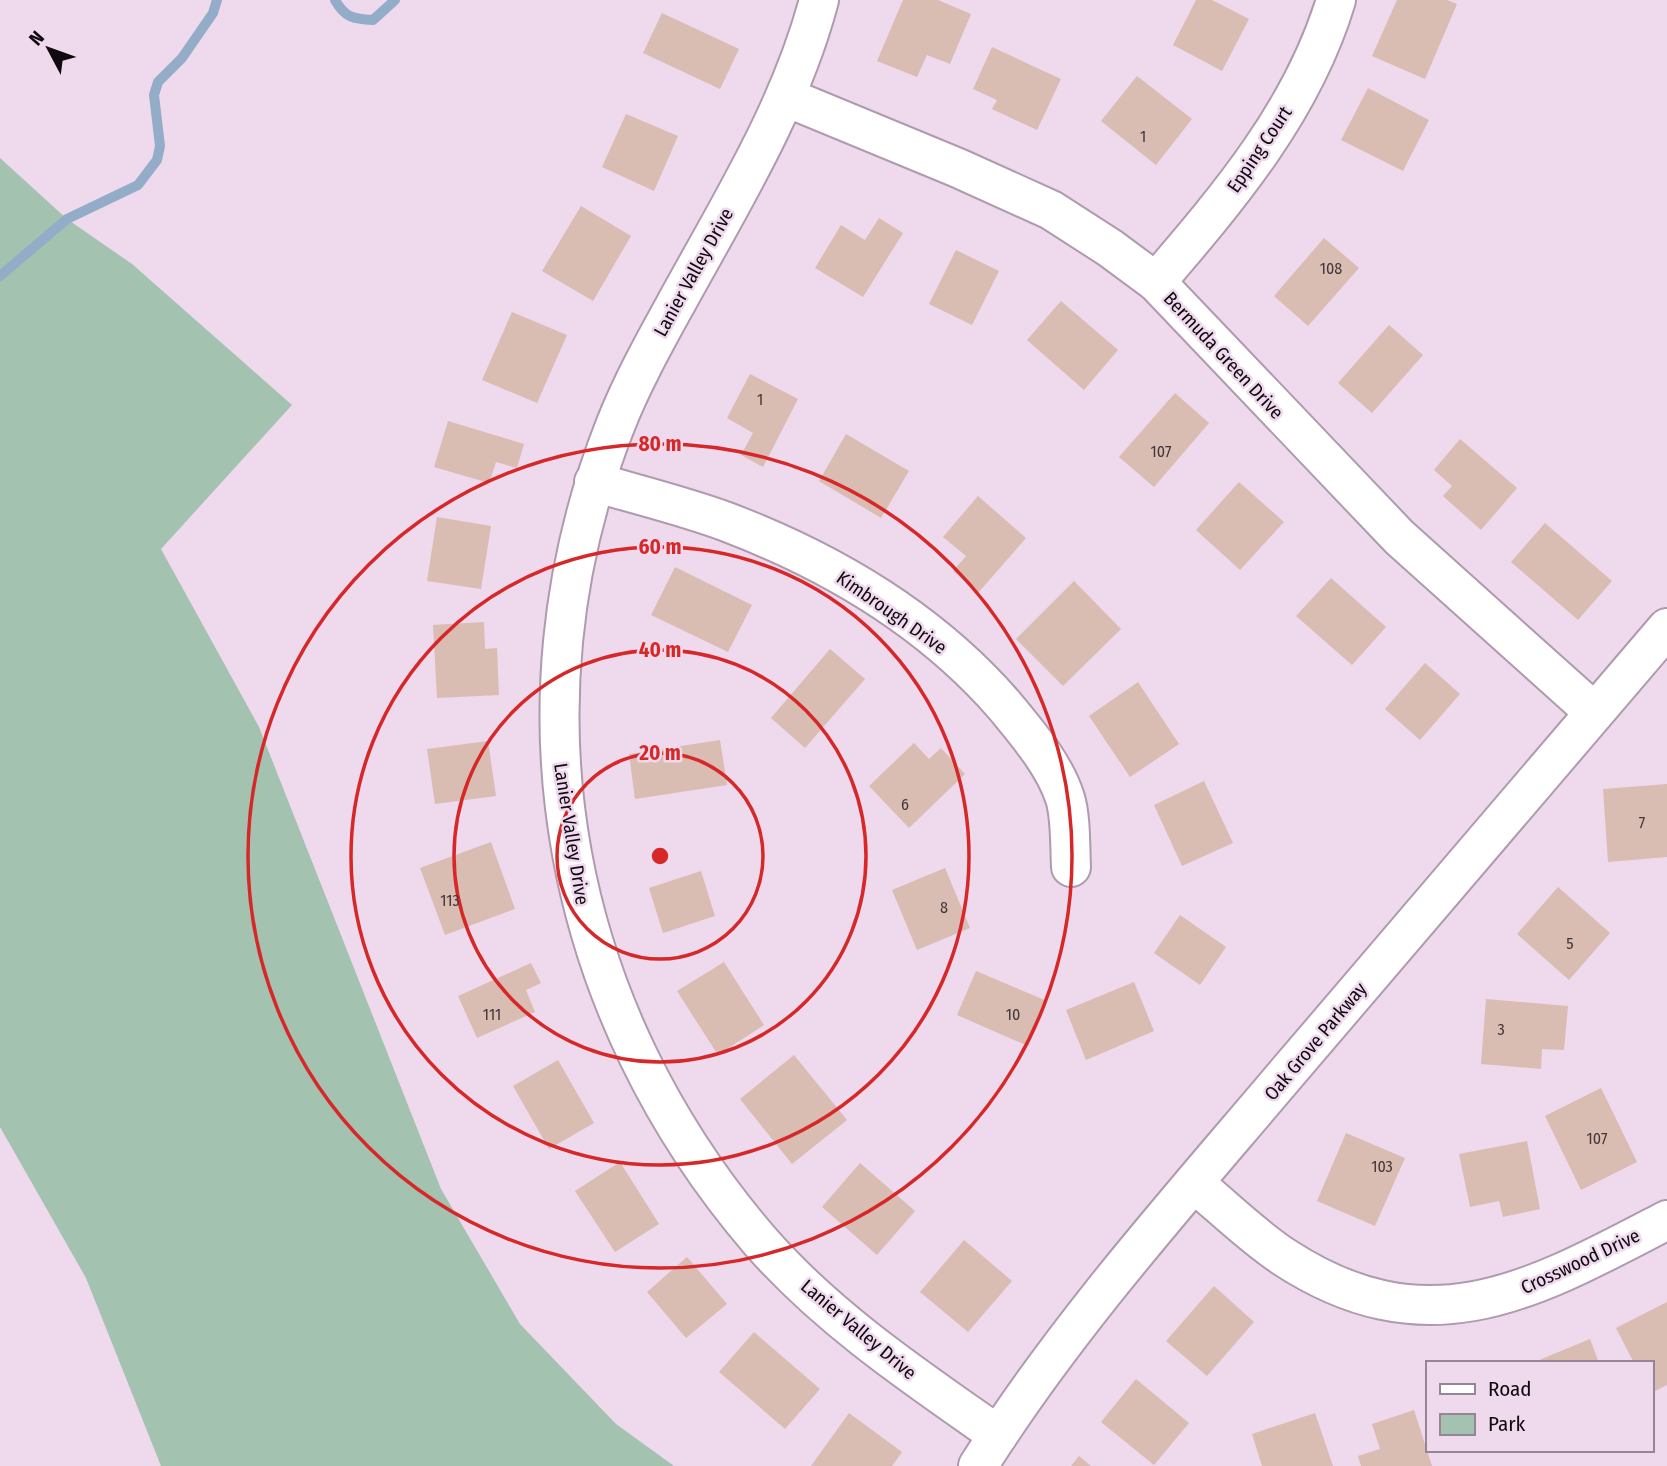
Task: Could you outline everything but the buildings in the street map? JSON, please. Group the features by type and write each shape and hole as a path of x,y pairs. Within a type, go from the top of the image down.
{"street":[{"name":"Lanier Valley Drive","path":"819,0 786,97 646,357 616,422 594,482 573,569 563,639 559,721 560,773 568,832 584,912 600,966 622,1024 652,1084 692,1152 762,1243 805,1286 988,1450"},
{"name":"Epping Court","path":"1156,282 1244,177 1278,126 1308,71 1336,0"},
{"name":"Bermuda Green Drive","path":"786,97 1029,200 1110,248 1156,282 1399,537 1594,712"},
{"name":"Kimbrough Drive","path":"594,482 725,522 790,548 866,589 926,631 983,681 1018,721 1049,765 1066,800 1071,867"},
{"name":"Oak Grove Parkway","path":"988,1450 1082,1320 1194,1183 1667,628"},
{"name":"Crosswood Drive","path":"1194,1183 1282,1256 1313,1275 1348,1290 1412,1304 1458,1305 1528,1287 1581,1265 1667,1220"}],"green space":[{"path":"0,158 67,219 132,264 292,405 161,549 259,727 441,1189 520,1324 616,1424 674,1466 161,1466 86,1278 0,1127"}],"waterway":[{"path":"0,276 67,219 138,185 157,160 160,146 154,95 158,82 182,58 213,13 217,0"},
{"path":"335,0 342,11 351,16 373,20 395,0"}]}
